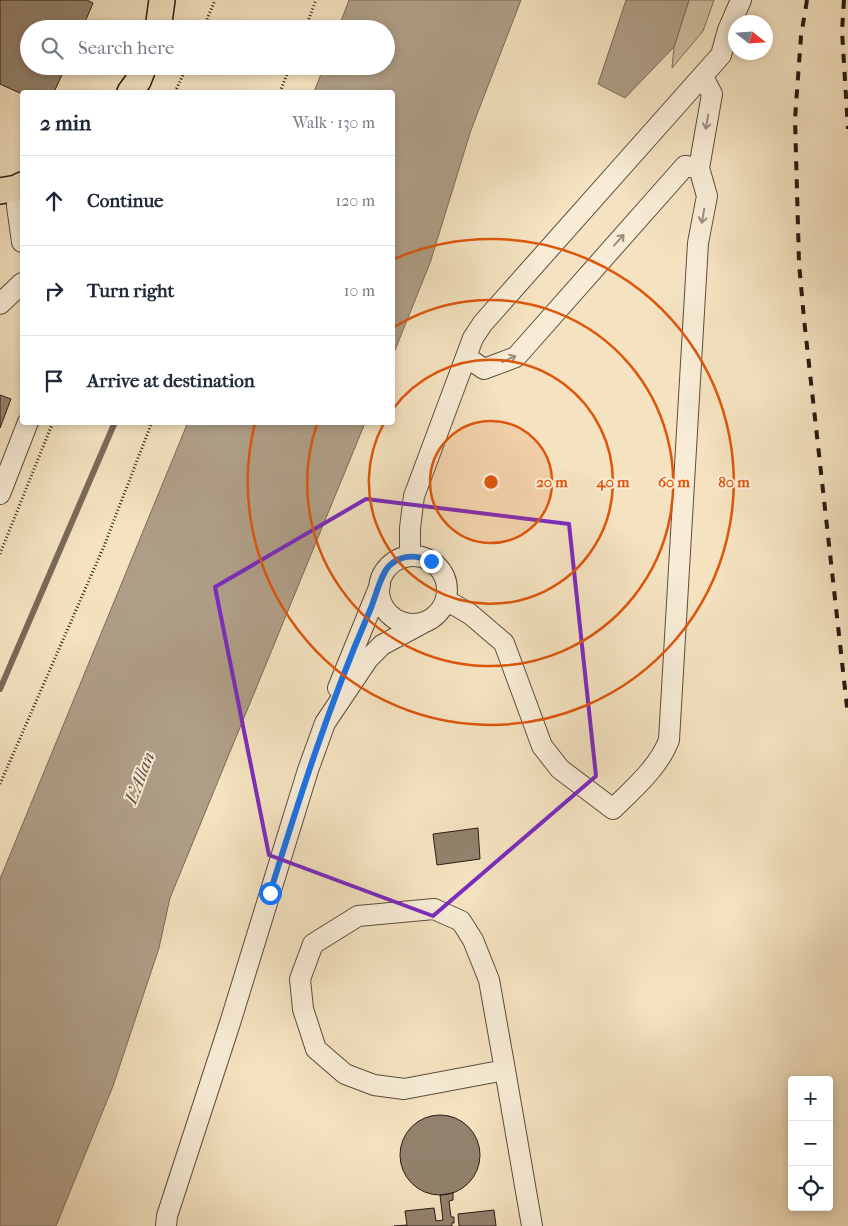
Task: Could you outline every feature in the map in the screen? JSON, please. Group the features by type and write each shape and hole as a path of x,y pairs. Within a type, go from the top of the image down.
{"main road":[{"path":"159,20 162,0"},
{"path":"131,90 140,75"}],"street":[{"path":"410,556 410,528 414,496 473,338 483,323 721,55 728,30 741,0"},
{"path":"446,600 470,614 504,643 542,746 560,769 613,809 645,777 666,749 669,740 698,243 707,196 699,168 712,94 703,77"},
{"path":"466,357 484,369 516,357 685,166 699,168"},
{"path":"13,188 20,228"},
{"path":"0,304 20,286"},
{"path":"0,494 27,425"},
{"path":"165,1223 230,1023 308,770 325,722 383,575 399,559 410,556 431,561 440,568 445,578 446,600 441,610 433,618 382,645 368,659 325,722"},
{"path":"380,586 380,597 384,607 391,616 401,622 422,623"},
{"path":"505,1070 404,1089 374,1085 345,1074 316,1049 303,1009 300,979 312,944 358,916 434,909 461,921 473,940 489,980 505,1070 532,1226"}],"path":[{"path":"207,20 215,0"},
{"path":"308,20 316,0"},
{"path":"176,90 183,75"},
{"path":"281,90 287,75"},
{"path":"0,554 53,425"},
{"path":"0,784 104,546 151,425"}],"highlighted area":[{"path":"366,499 569,524 596,776 433,916 269,855 215,587"}],"shaded area":[{"path":"689,0 714,0 703,31 672,68 674,47"}],"water":[{"path":"349,0 521,0 471,130 430,263 395,350 395,90 315,90 321,75 395,75 395,20 341,20"},
{"path":"626,0 689,0 674,47 625,98 598,84"},
{"name":"L'Allan","path":"187,425 364,425 170,898 159,948 113,1086 56,1226 0,1226 0,879"}],"building":[{"path":"0,0 87,0 93,3 86,20 20,20 20,75 62,75 55,90 20,90 20,93 0,84"},
{"path":"0,395 11,399 0,428"},
{"path":"478,828 480,859 437,865 433,834"},
{"path":"440,1115 455,1118 468,1127 477,1140 480,1155 477,1170 468,1183 455,1192 440,1195 425,1192 412,1183 403,1170 400,1155 403,1140 412,1127 425,1118"},
{"path":"453,1193 453,1200 449,1201 451,1217 454,1217 452,1226 394,1226 407,1225 405,1211 434,1208 436,1221 443,1220 440,1195"},
{"path":"494,1210 496,1226 459,1226 458,1214"}],"waterway":[{"path":"0,689 114,425"}],"railway":[{"path":"807,0 801,36 795,119 799,263 848,716"},
{"path":"844,0 842,31 848,129"}],"route":[{"path":"270,893 325,722 374,603 383,575 399,559 410,556 421,557 431,561"}]}
